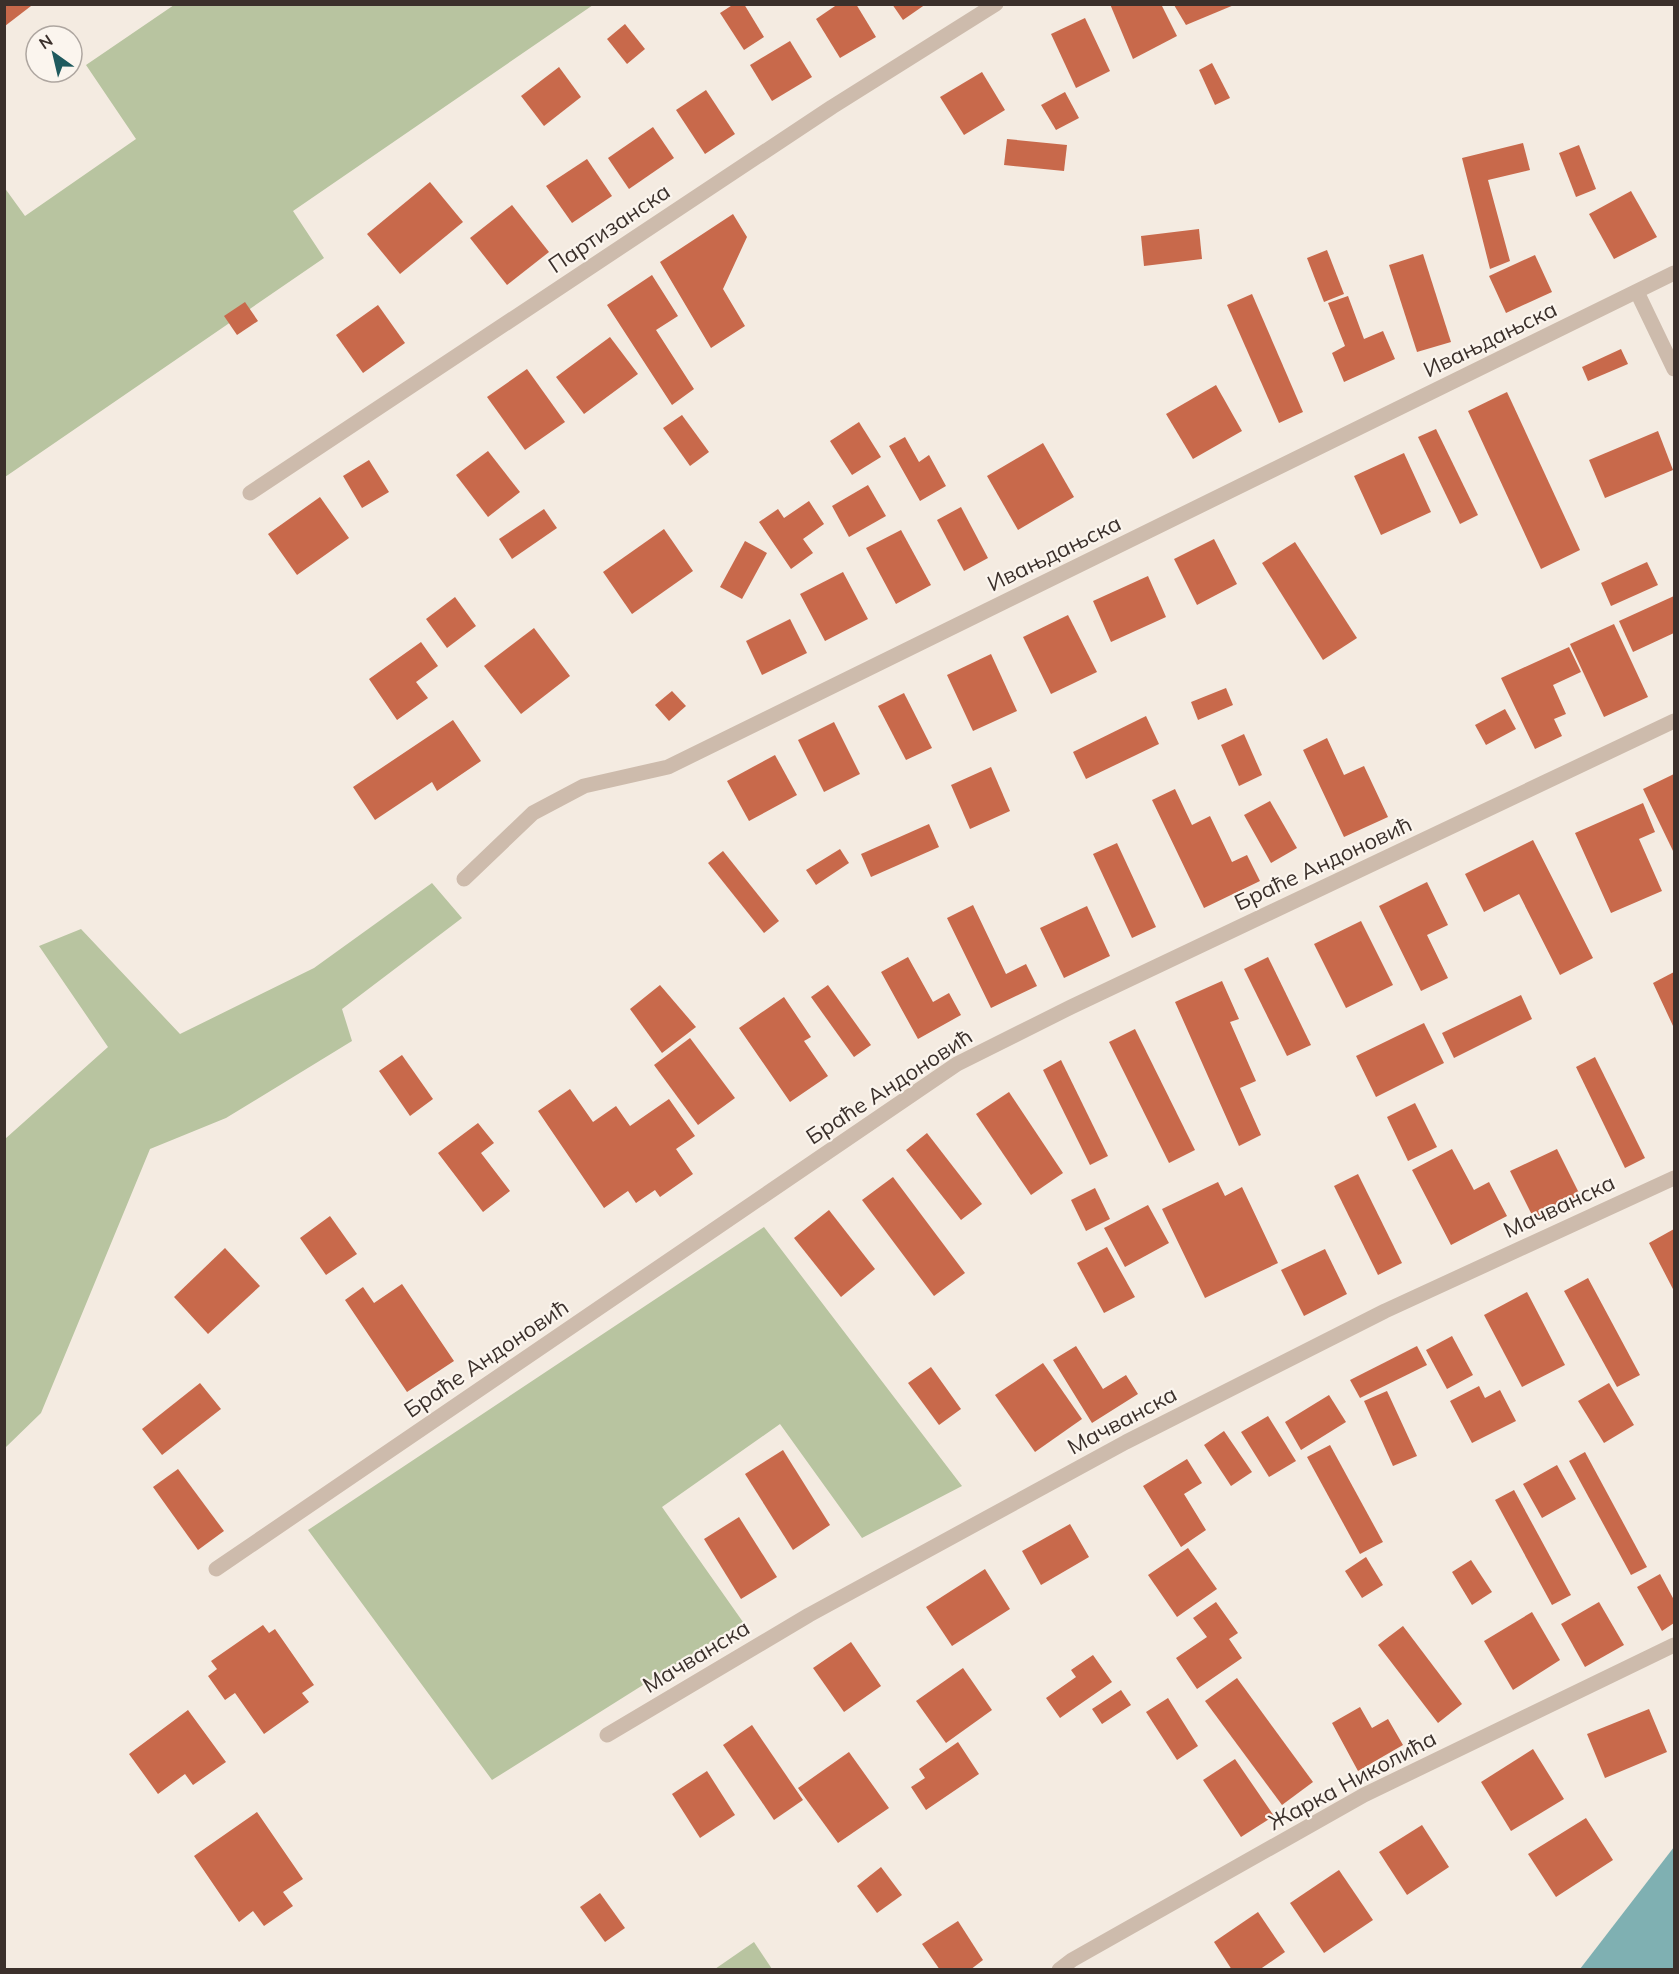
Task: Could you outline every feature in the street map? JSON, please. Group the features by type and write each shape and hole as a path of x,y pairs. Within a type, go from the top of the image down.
{"street":[{"name":"Партизанска","path":"250,494 822,114 996,4"},
{"name":"Ивањдањска","path":"464,879 533,813 584,786 668,767 1674,273"},
{"path":"1637,292 1674,369"},
{"name":"Браће Андоновић","path":"216,1569 957,1064 1071,1007 1674,721"},
{"name":"Мачванска","path":"607,1735 808,1615 1126,1442 1385,1311 1674,1178"},
{"name":"Жарка Николића","path":"1059,1970 1072,1960 1364,1795 1674,1646"}],"green space":[{"path":"174,5 593,5 293,211 324,258 5,477 4,187 25,216 136,139 86,65"},
{"path":"432,883 462,918 342,1009 352,1041 226,1118 150,1149 41,1413 5,1448 5,1139 108,1047 39,946 81,929 180,1034 314,968"},
{"path":"764,1227 962,1486 862,1538 780,1424 662,1507 743,1622 492,1780 308,1530"},
{"path":"754,1942 772,1969 715,1969"}],"water":[{"path":"1674,1847 1674,1969 1580,1969"}],"building":[{"path":"5,4 29,4 31,6 5,26"},
{"path":"734,4 744,4 764,37 744,50 720,13"},
{"path":"838,4 856,4 876,37 840,58 816,19"},
{"path":"892,4 926,4 903,20"},
{"path":"1110,4 1161,4 1177,36 1133,59"},
{"path":"1174,5 1234,5 1186,25"},
{"path":"1085,18 1110,71 1076,88 1051,34"},
{"path":"625,24 645,49 627,64 607,39"},
{"path":"790,41 812,77 772,101 750,65"},
{"path":"1212,63 1230,98 1215,105 1199,70"},
{"path":"559,67 581,97 544,126 521,96"},
{"path":"982,72 1005,110 964,135 940,97"},
{"path":"706,90 735,134 705,154 676,110"},
{"path":"1065,92 1079,118 1056,130 1041,105"},
{"path":"653,127 674,158 629,189 608,158"},
{"path":"1007,139 1067,145 1064,171 1004,165"},
{"path":"1523,143 1530,170 1488,180 1510,261 1490,269 1462,158"},
{"path":"1579,145 1596,189 1576,197 1559,153"},
{"path":"587,159 612,196 572,223 546,186"},
{"path":"430,182 463,222 400,274 367,234"},
{"path":"1631,191 1657,237 1614,259 1589,214"},
{"path":"512,205 549,252 507,285 470,238"},
{"path":"733,214 747,237 723,289 745,326 711,348 660,262"},
{"path":"1199,229 1202,259 1144,266 1141,236"},
{"path":"1327,250 1344,294 1324,302 1307,258"},
{"path":"1423,254 1451,342 1417,352 1389,265"},
{"path":"1535,255 1552,292 1506,313 1489,276"},
{"path":"652,275 678,316 656,330 694,389 672,405 607,305"},
{"path":"1252,294 1303,412 1279,423 1227,305"},
{"path":"1348,296 1364,339 1383,331 1395,359 1344,382 1332,353 1345,346 1328,303"},
{"path":"245,302 258,321 237,335 224,316"},
{"path":"378,305 405,343 363,373 336,335"},
{"path":"610,337 638,374 584,414 556,377"},
{"path":"1621,349 1628,364 1588,381 1582,367"},
{"path":"527,369 565,422 525,450 487,397"},
{"path":"1216,385 1242,431 1193,459 1166,414"},
{"path":"1507,392 1580,550 1541,569 1468,411"},
{"path":"682,415 709,452 690,466 663,428"},
{"path":"859,422 881,457 852,475 830,441"},
{"path":"1436,429 1478,515 1460,524 1418,437"},
{"path":"1658,431 1673,470 1605,498 1589,460"},
{"path":"905,437 919,462 929,455 946,486 920,501 889,446"},
{"path":"1043,443 1074,497 1018,530 987,476"},
{"path":"488,451 520,492 488,517 456,475"},
{"path":"1404,453 1431,512 1381,535 1354,476"},
{"path":"369,460 389,492 362,508 343,476"},
{"path":"868,485 886,516 849,537 832,506"},
{"path":"320,497 349,538 297,575 268,534"},
{"path":"809,501 824,524 803,539 813,553 791,569 759,522 778,509 784,518"},
{"path":"961,507 988,558 964,571 937,520"},
{"path":"544,509 557,528 512,559 499,539"},
{"path":"664,529 693,571 632,614 603,572"},
{"path":"901,530 931,585 896,604 866,548"},
{"path":"1214,539 1237,584 1197,605 1174,559"},
{"path":"745,541 767,553 742,599 720,587"},
{"path":"1295,542 1357,638 1323,660 1262,563"},
{"path":"1647,562 1658,585 1611,606 1601,583"},
{"path":"843,572 868,619 825,641 800,594"},
{"path":"1148,576 1166,617 1111,642 1093,601"},
{"path":"1674,596 1674,633 1633,652 1619,621"},
{"path":"455,597 476,626 447,648 426,619"},
{"path":"1068,615 1097,672 1051,694 1023,637"},
{"path":"790,619 807,653 762,675 746,641"},
{"path":"1614,624 1648,697 1604,717 1570,644"},
{"path":"534,628 570,676 521,714 484,666"},
{"path":"421,642 438,666 416,682 428,698 397,720 369,679"},
{"path":"1569,647 1581,672 1553,685 1566,714 1554,719 1562,736 1535,749 1501,678"},
{"path":"991,654 1017,711 973,731 947,675"},
{"path":"1226,688 1233,705 1198,720 1191,702"},
{"path":"672,691 686,706 669,721 655,705"},
{"path":"904,693 932,748 906,760 878,706"},
{"path":"1505,709 1516,729 1486,745 1475,725"},
{"path":"1146,716 1159,744 1086,779 1073,752"},
{"path":"453,720 481,761 437,791 432,782 375,820 353,787"},
{"path":"834,722 860,774 824,792 798,740"},
{"path":"1244,734 1262,775 1239,786 1221,745"},
{"path":"1327,738 1344,775 1364,766 1388,817 1344,837 1303,750"},
{"path":"775,755 797,795 749,821 727,781"},
{"path":"991,767 1010,811 970,829 951,785"},
{"path":"1674,774 1674,853 1643,789"},
{"path":"1175,789 1192,825 1210,816 1232,862 1247,855 1260,881 1204,908 1152,800"},
{"path":"1270,801 1297,848 1271,863 1244,815"},
{"path":"1643,803 1655,832 1639,839 1662,891 1611,913 1575,833"},
{"path":"929,824 939,847 871,877 861,854"},
{"path":"1533,840 1593,958 1560,975 1519,894 1484,912 1465,874"},
{"path":"1117,843 1156,927 1132,938 1093,854"},
{"path":"840,849 849,863 816,885 806,870"},
{"path":"723,851 779,921 764,933 708,863"},
{"path":"1427,882 1448,925 1427,935 1448,978 1421,991 1379,906"},
{"path":"973,905 1006,974 1026,964 1037,986 991,1008 947,918"},
{"path":"1087,906 1110,956 1064,978 1040,928"},
{"path":"1361,921 1393,985 1346,1008 1314,944"},
{"path":"908,957 933,1002 949,993 961,1015 918,1039 881,972"},
{"path":"1268,957 1311,1045 1287,1056 1244,969"},
{"path":"1674,972 1674,1028 1653,983"},
{"path":"1222,981 1239,1019 1230,1022 1256,1081 1240,1088 1261,1135 1239,1146 1175,1002"},
{"path":"660,985 696,1027 662,1053 630,1009"},
{"path":"828,985 871,1045 854,1057 811,997"},
{"path":"1521,995 1532,1019 1454,1058 1442,1033"},
{"path":"784,997 811,1037 804,1041 828,1076 790,1102 739,1028"},
{"path":"1424,1023 1444,1063 1376,1097 1356,1056"},
{"path":"1135,1029 1195,1150 1169,1163 1109,1042"},
{"path":"690,1038 735,1098 698,1125 654,1065"},
{"path":"402,1055 433,1099 410,1116 379,1071"},
{"path":"1595,1057 1645,1158 1625,1168 1576,1067"},
{"path":"1061,1060 1108,1156 1090,1165 1043,1070"},
{"path":"570,1089 593,1122 616,1106 630,1126 669,1099 695,1136 676,1149 693,1174 660,1197 655,1190 636,1203 628,1191 604,1208 538,1111"},
{"path":"1009,1092 1063,1173 1031,1195 976,1114"},
{"path":"1415,1103 1437,1147 1408,1161 1387,1117"},
{"path":"478,1123 494,1143 481,1153 510,1191 483,1212 438,1153"},
{"path":"927,1133 982,1204 961,1220 906,1150"},
{"path":"1452,1149 1474,1190 1489,1182 1507,1216 1451,1245 1412,1170"},
{"path":"1557,1149 1580,1195 1534,1219 1510,1171"},
{"path":"1358,1174 1402,1263 1378,1275 1334,1186"},
{"path":"893,1177 965,1273 934,1296 862,1200"},
{"path":"1218,1182 1225,1196 1242,1187 1278,1263 1205,1298 1162,1209"},
{"path":"1095,1188 1110,1219 1086,1231 1071,1200"},
{"path":"1148,1205 1169,1243 1125,1267 1104,1228"},
{"path":"829,1210 875,1269 841,1297 794,1238"},
{"path":"330,1216 357,1254 326,1275 300,1238"},
{"path":"1674,1229 1674,1291 1649,1243"},
{"path":"1107,1247 1135,1297 1104,1313 1077,1263"},
{"path":"225,1248 260,1286 208,1334 174,1297"},
{"path":"1325,1249 1347,1294 1304,1316 1281,1270"},
{"path":"1588,1278 1640,1375 1617,1387 1564,1291"},
{"path":"402,1284 454,1361 407,1392 345,1300 363,1287 374,1303"},
{"path":"1527,1292 1565,1365 1522,1387 1484,1315"},
{"path":"1452,1336 1473,1375 1447,1389 1426,1350"},
{"path":"1076,1346 1103,1389 1126,1375 1138,1394 1092,1423 1053,1360"},
{"path":"1417,1346 1427,1365 1360,1398 1350,1380"},
{"path":"1043,1363 1082,1419 1035,1452 995,1395"},
{"path":"931,1367 961,1409 939,1425 908,1383"},
{"path":"200,1383 221,1409 162,1455 142,1429"},
{"path":"1609,1383 1634,1425 1604,1443 1578,1401"},
{"path":"1479,1386 1485,1398 1500,1390 1516,1421 1472,1443 1450,1401"},
{"path":"1387,1391 1417,1456 1393,1466 1364,1401"},
{"path":"1329,1395 1346,1422 1301,1450 1285,1422"},
{"path":"1268,1416 1296,1461 1269,1477 1241,1432"},
{"path":"1224,1431 1252,1472 1231,1486 1204,1445"},
{"path":"1330,1445 1383,1542 1360,1554 1307,1457"},
{"path":"783,1450 830,1525 793,1550 745,1474"},
{"path":"1585,1452 1647,1567 1631,1575 1569,1461"},
{"path":"1187,1459 1202,1483 1184,1494 1206,1530 1181,1547 1143,1486"},
{"path":"1557,1465 1576,1499 1542,1518 1523,1484"},
{"path":"178,1469 224,1531 198,1550 153,1487"},
{"path":"1514,1490 1571,1595 1552,1605 1495,1500"},
{"path":"739,1517 777,1577 741,1599 704,1539"},
{"path":"1070,1524 1089,1557 1041,1585 1022,1551"},
{"path":"1188,1548 1217,1589 1177,1617 1148,1575"},
{"path":"1366,1557 1383,1585 1362,1598 1345,1571"},
{"path":"1471,1560 1492,1592 1472,1605 1452,1572"},
{"path":"985,1569 1010,1609 952,1646 926,1607"},
{"path":"1660,1574 1674,1600 1674,1623 1662,1631 1637,1587"},
{"path":"1216,1602 1238,1633 1229,1639 1242,1658 1197,1689 1176,1658 1207,1637 1193,1618"},
{"path":"1599,1602 1624,1645 1585,1667 1561,1624"},
{"path":"1532,1612 1560,1660 1513,1690 1484,1641"},
{"path":"263,1625 269,1633 275,1629 314,1685 302,1693 309,1702 264,1734 235,1693 225,1700 208,1676 217,1669 211,1661"},
{"path":"1403,1626 1462,1704 1438,1723 1378,1645"},
{"path":"851,1642 881,1686 844,1712 813,1668"},
{"path":"1093,1655 1112,1682 1060,1718 1046,1698 1076,1677 1071,1670"},
{"path":"963,1668 992,1710 946,1743 916,1701"},
{"path":"1237,1678 1313,1782 1282,1805 1205,1701"},
{"path":"1121,1690 1131,1705 1102,1724 1092,1709"},
{"path":"1168,1698 1198,1746 1177,1760 1146,1712"},
{"path":"1360,1707 1372,1728 1388,1719 1403,1745 1358,1771 1332,1723"},
{"path":"1649,1709 1667,1752 1605,1778 1587,1734"},
{"path":"188,1710 226,1762 193,1785 185,1774 158,1794 129,1754"},
{"path":"752,1725 803,1800 774,1820 723,1745"},
{"path":"958,1742 979,1774 926,1810 911,1787 925,1778 919,1769"},
{"path":"1533,1749 1564,1799 1511,1831 1481,1782"},
{"path":"849,1752 889,1808 838,1843 798,1788"},
{"path":"1235,1759 1274,1816 1241,1837 1203,1780"},
{"path":"707,1771 735,1815 700,1838 672,1794"},
{"path":"257,1812 303,1879 283,1892 293,1906 264,1926 253,1911 239,1922 194,1856"},
{"path":"1586,1818 1613,1860 1556,1897 1528,1854"},
{"path":"1422,1825 1449,1867 1407,1895 1379,1852"},
{"path":"881,1867 902,1895 877,1913 857,1886"},
{"path":"1339,1870 1373,1920 1324,1953 1290,1903"},
{"path":"600,1893 625,1928 605,1942 580,1907"},
{"path":"1258,1912 1285,1952 1259,1970 1232,1970 1214,1942"},
{"path":"958,1921 983,1960 970,1970 940,1970 922,1944"}]}
